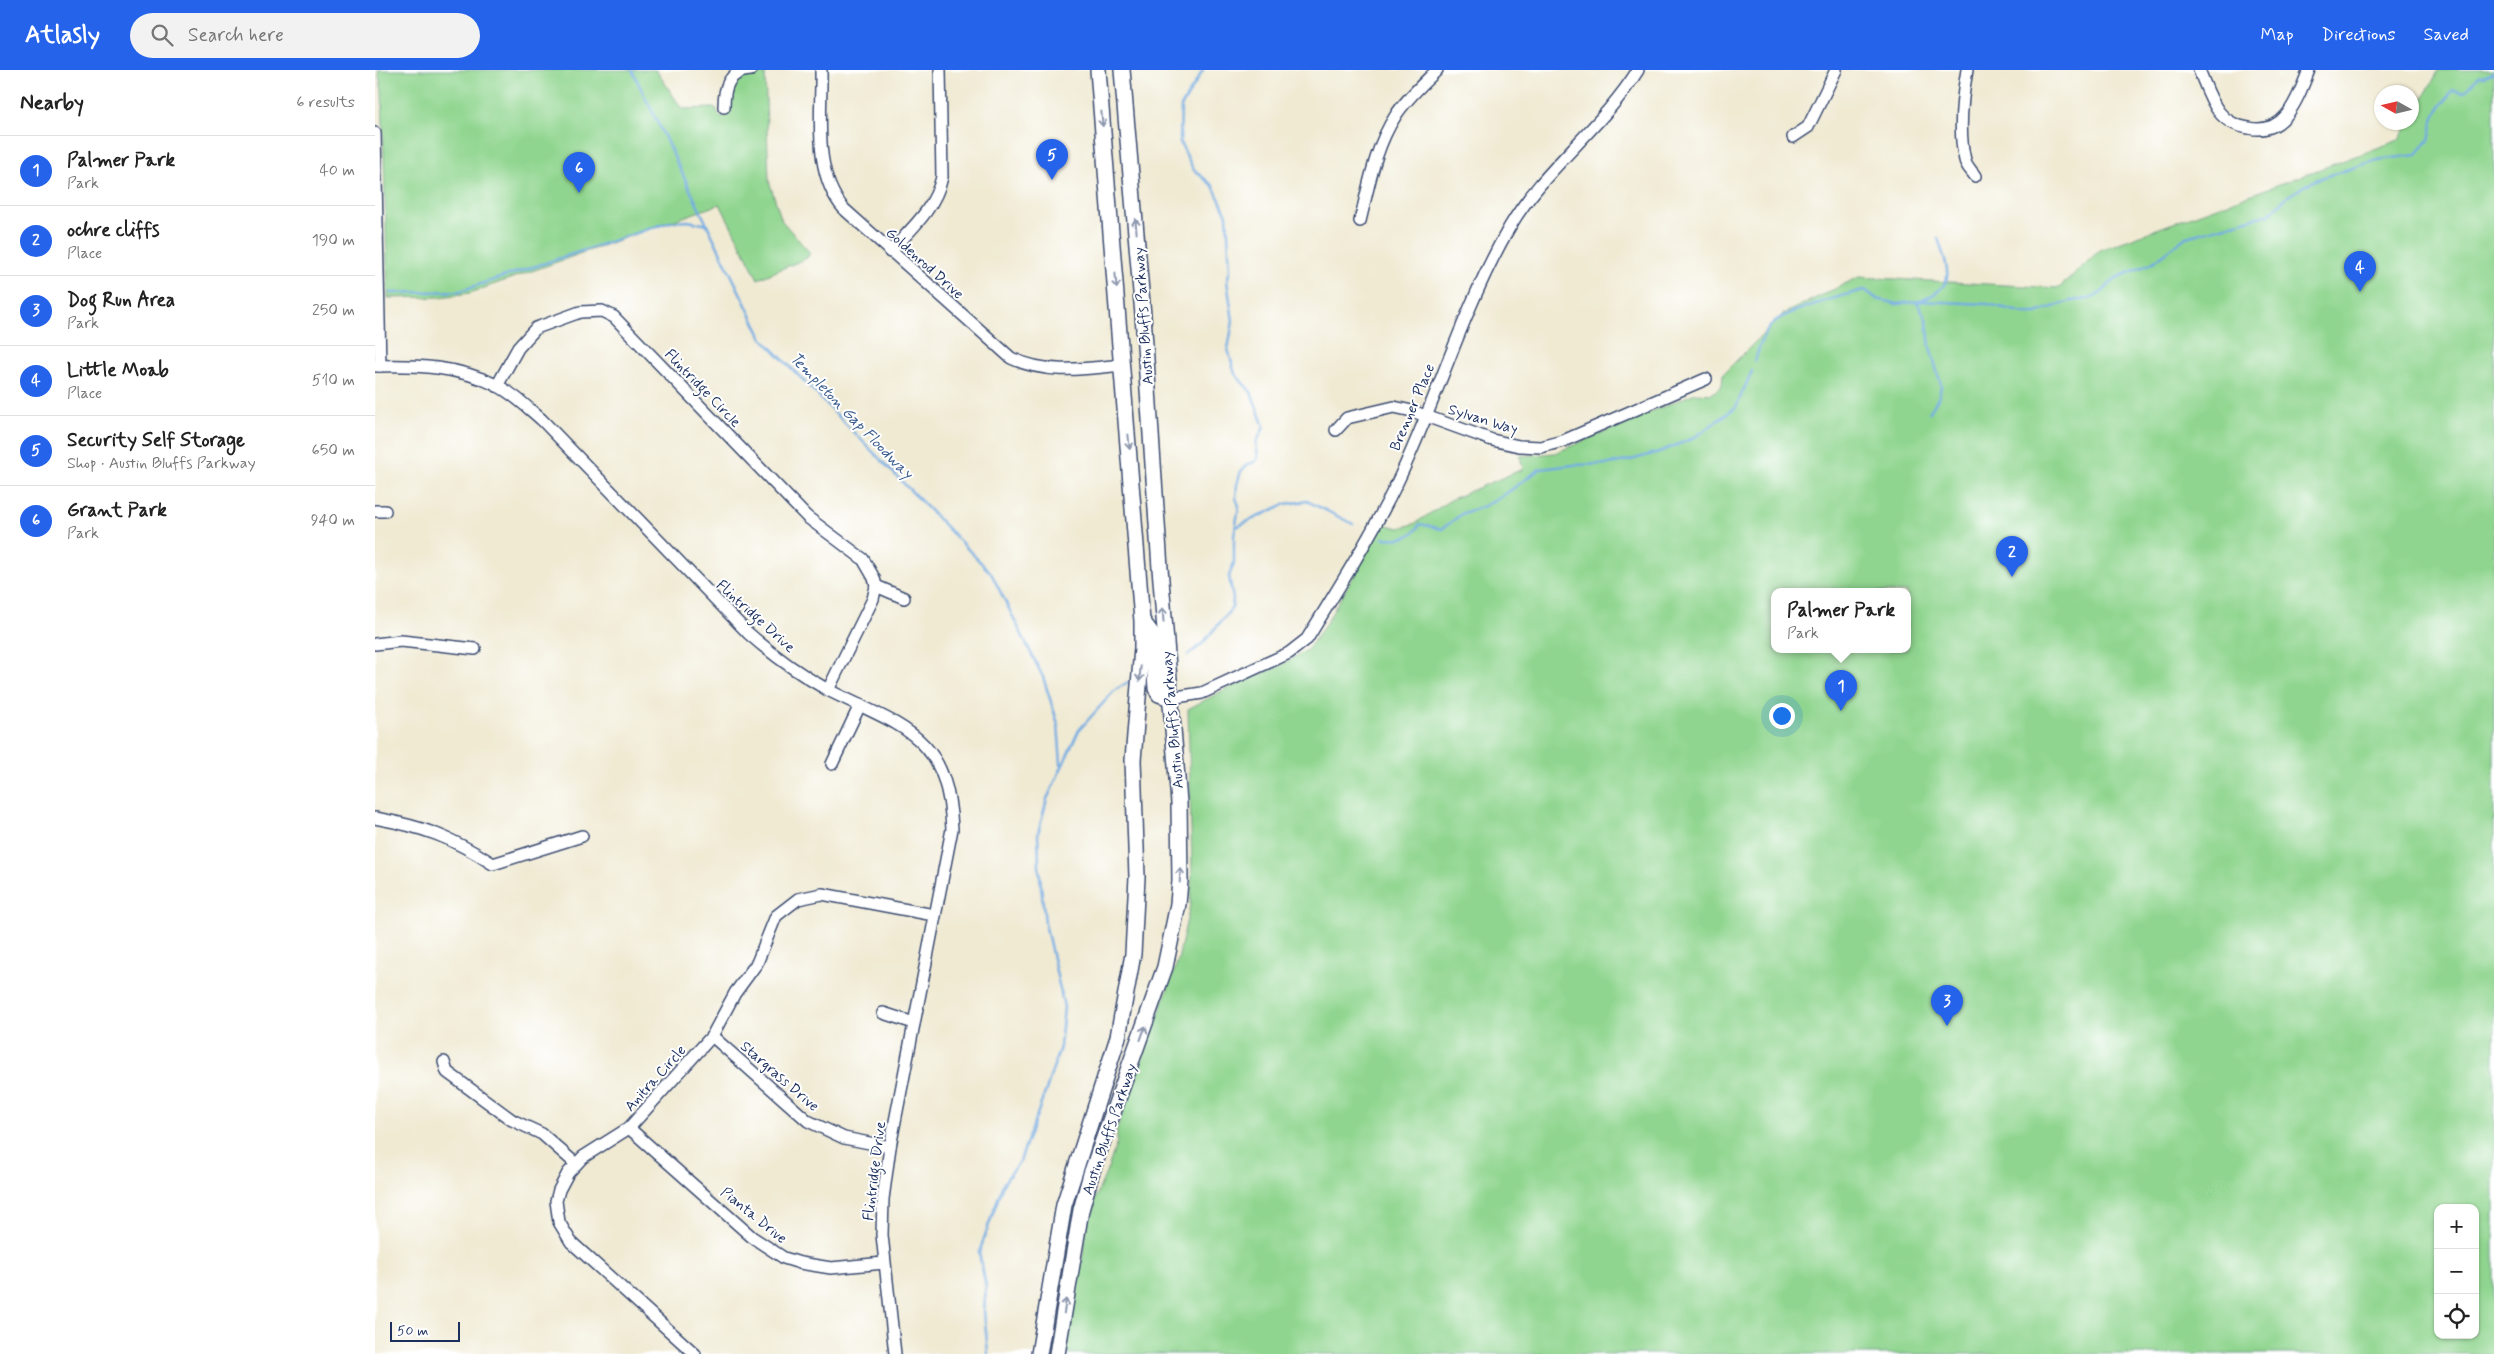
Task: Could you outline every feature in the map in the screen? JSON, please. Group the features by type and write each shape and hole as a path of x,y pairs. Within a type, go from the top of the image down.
{"main road":[{"name":"Austin Bluffs Parkway","path":"1039,1354 1064,1205 1118,1037 1128,988 1136,904 1133,760 1142,648 1142,621 1098,70"},
{"name":"Austin Bluffs Parkway","path":"1057,1354 1081,1210 1094,1165 1156,997 1174,928 1180,880 1180,830 1144,325 1122,70"},
{"path":"1142,621 1152,634 1156,688 1159,694 1170,698"}],"street":[{"path":"724,107 725,86 731,77 738,72 751,70"},
{"name":"Goldenrod Drive","path":"821,70 823,159 830,189 844,209 1011,358 1039,368 1053,370 1123,365"},
{"path":"890,252 924,216 939,191 943,170 940,70"},
{"path":"1360,221 1373,168 1383,138 1404,105 1437,70"},
{"name":"Brenner Place","path":"1170,698 1202,693 1289,653 1307,639 1396,485 1475,298 1509,228 1531,196 1616,99 1638,70"},
{"path":"1793,137 1808,127 1836,70"},
{"path":"1967,70 1962,107 1963,152 1965,162 1975,176"},
{"path":"2199,70 2214,105 2226,120 2243,127 2261,129 2279,123 2287,117 2297,100 2309,70"},
{"path":"375,133 378,366"},
{"name":"Flintridge Circle","path":"497,386 518,348 536,328 580,312 602,311 613,317 807,517 863,560 871,570 876,586"},
{"name":"Flintridge Drive","path":"378,366 437,367 470,375 497,386 543,420 748,633 774,656 828,690 895,721 910,731 939,767 951,808 952,829 890,1147 883,1199 884,1263 895,1354"},
{"name":"Sylvan Way","path":"1336,430 1347,418 1385,408 1402,408 1506,444 1541,447 1563,441 1706,379"},
{"path":"828,690 873,599 876,586 904,598"},
{"path":"375,644 401,641 475,649"},
{"path":"832,764 860,705"},
{"path":"375,818 428,830 465,846 493,864 583,836"},
{"name":"Anitra Circle","path":"695,1354 571,1242 563,1232 559,1222 557,1201 562,1182 576,1164 592,1150 629,1128 712,1036 735,992 757,963 776,916 797,899 822,894 934,915"},
{"path":"883,1013 914,1023"},
{"name":"Stargrass Drive","path":"712,1036 808,1121 844,1138 890,1147"},
{"path":"444,1062 447,1072 512,1120 542,1134 576,1164"},
{"name":"Pianta Drive","path":"629,1128 753,1237 783,1258 831,1268 884,1263"}],"green space":[{"path":"378,70 656,70 682,109 716,108 719,115 723,117 731,111 729,94 734,79 746,74 765,73 769,181 782,221 810,253 807,258 758,279 720,204 470,293 440,297 388,298 382,91"},
{"path":"2439,70 2494,70 2494,1354 1066,1354 1090,1211 1108,1168 1117,1142 1117,1128 1178,960 1190,905 1192,870 1188,709 1226,689 1280,666 1308,649 1323,628 1384,524 1399,528 1414,524 1452,499 1523,469 1520,456 1555,453 1695,393 1712,394 1722,385 1723,374 1783,314 1859,277 2059,288 2100,250 2399,140 2405,130 2419,130 2419,106"}],"waterway":[{"name":"Templeton Gap Floodway","path":"632,70 762,338 991,573 1043,677 1058,724 1061,764"},
{"name":"Templeton Gap Floodway","path":"1188,655 1203,643 1232,608 1233,599 1229,576 1234,563 1234,536 1239,506 1236,498 1237,484 1241,471 1248,464 1255,462 1258,457 1256,443 1264,427 1251,392 1235,374 1228,349 1233,321 1227,281 1230,270 1227,215 1213,186 1193,169 1180,142 1181,107 1203,70"},
{"path":"1755,361 1767,332 1773,323 1780,318 1817,304 1865,290 1877,299 1897,304 1920,301 1988,304 2024,313 2036,313 2070,301 2089,299 2103,291 2116,278 2152,263 2186,237 2269,214 2288,196 2315,180 2377,160 2416,155 2429,140 2434,116 2453,90 2464,92 2478,77 2494,72"},
{"path":"391,293 460,291 670,222 688,221 708,225"},
{"path":"1921,301 1941,289 1947,276 1947,268 1938,238"},
{"path":"1917,302 1927,321 1930,347 1941,385 1939,397 1929,413"},
{"name":"Templeton Gap Floodway","path":"1383,538 1409,536 1420,524 1442,529 1463,513 1482,507 1501,497 1540,469 1573,465 1609,464 1631,460 1659,452 1694,438 1736,407 1752,371"},
{"name":"Templeton Gap Floodway","path":"1236,527 1285,504 1307,501 1353,524"},
{"name":"Templeton Gap Floodway","path":"988,1354 984,1311 986,1286 979,1253 1003,1184 1020,1161 1046,1090 1060,1047 1064,1007 1045,923 1039,867 1038,833 1047,799 1079,730 1115,690 1128,682"}],"place":[{"name":"Security Self Storage","path":"1052,180"},
{"name":"Grant Park","path":"579,193"},
{"name":"Little Moab","path":"2360,292"},
{"name":"ochre cliffs","path":"2012,577"},
{"name":"Palmer Park","path":"1841,711"},
{"name":"Dog Run Area","path":"1947,1026"}]}
